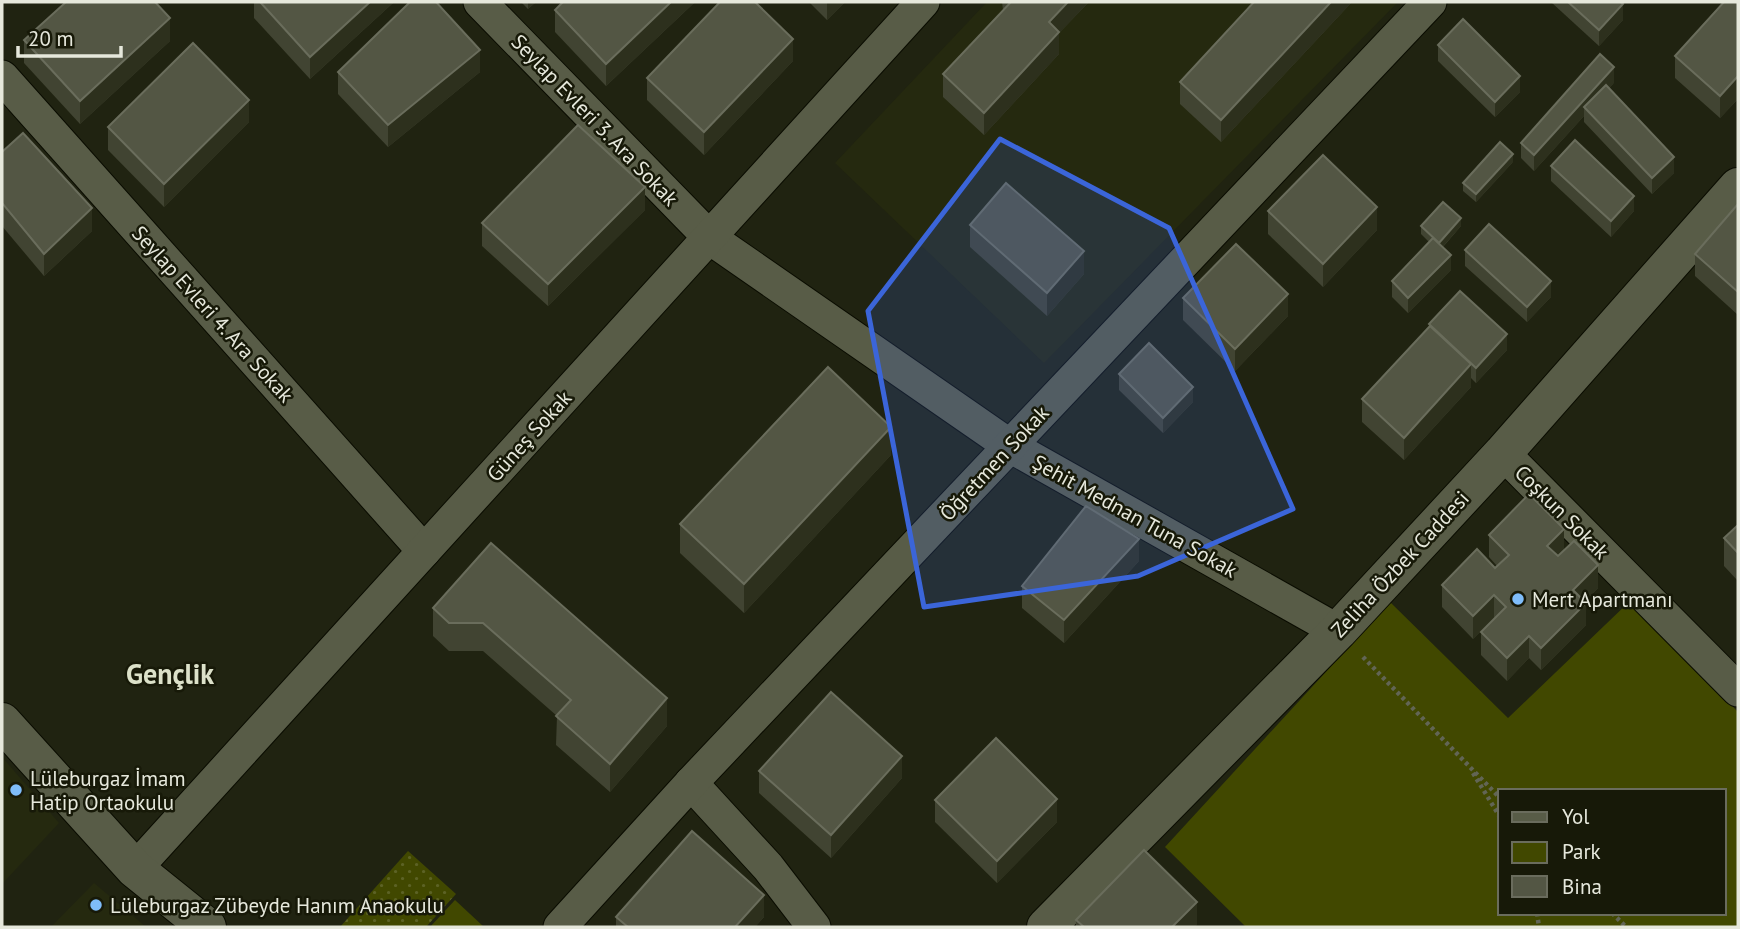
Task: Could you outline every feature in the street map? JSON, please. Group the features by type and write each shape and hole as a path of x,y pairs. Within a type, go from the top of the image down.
{"street":[{"name":"Seylap Evleri 3. Ara Sokak","path":"480,2 710,238"},
{"name":"Güneş Sokak","path":"135,869 923,2"},
{"name":"Öğretmen Sokak","path":"560,927 691,783 1430,2"},
{"name":"Seylap Evleri 4. Ara Sokak","path":"2,77 424,551"},
{"name":"Zeliha Özbek Caddesi","path":"1046,927 1338,631 1503,453 1738,187"},
{"name":"Şehit Mednan Tuna Sokak","path":"710,238 1010,446 1338,631"},
{"name":"Coşkun Sokak","path":"1503,453 1738,690"},
{"path":"2,722 135,869 206,927"},
{"path":"691,783 768,867 814,927"}],"path":[{"path":"1338,631 1498,797"},
{"path":"1468,766 1498,814"}],"highlighted area":[{"path":"1000,139 1169,228 1293,509 1138,576 924,607 868,311"}],"shaded area":[{"path":"987,2 1398,2 1044,363 835,163"},
{"name":"Lüleburgaz İmam Hatip Ortaokulu","path":"2,757 59,823 2,884"},
{"name":"Lüleburgaz Zübeyde Hanım Anaokulu","path":"94,883 146,927 51,927"}],"green space":[{"path":"1630,601 1738,712 1738,927 1246,927 1165,847 1390,602 1508,718"},
{"path":"408,851 456,894 426,927 340,927"},
{"path":"455,900 484,927 430,927"}],"building":[{"path":"66,2 155,2 170,18 80,101 24,40"},
{"path":"260,2 370,2 310,57"},
{"path":"410,2 436,2 480,50 388,125 338,72"},
{"path":"563,2 671,2 606,64 555,10"},
{"path":"720,2 755,2 793,39 704,132 647,78"},
{"path":"1011,2 1068,2 1049,22 1059,32 984,113 943,74"},
{"path":"1254,2 1331,2 1221,120 1180,82"},
{"path":"1568,2 1620,2 1623,4 1599,30"},
{"path":"1724,2 1738,2 1738,76 1720,96 1675,56"},
{"path":"1463,19 1520,76 1495,102 1438,45"},
{"path":"193,43 249,100 164,184 108,127"},
{"path":"1600,54 1614,67 1534,155 1521,143"},
{"path":"1606,85 1674,157 1652,178 1584,107"},
{"path":"578,125 645,187 548,284 482,223"},
{"path":"23,133 92,208 44,254 2,203 2,152"},
{"path":"1575,140 1634,196 1611,221 1551,166"},
{"path":"1500,142 1513,154 1476,194 1463,183"},
{"path":"1323,155 1377,207 1323,264 1268,211"},
{"path":"1006,183 1084,251 1047,293 970,225"},
{"path":"1443,202 1461,218 1439,243 1421,226"},
{"path":"1738,204 1738,292 1695,254"},
{"path":"1489,224 1551,281 1527,307 1465,250"},
{"path":"1433,238 1451,255 1408,298 1392,281"},
{"path":"1236,244 1288,294 1235,349 1183,298"},
{"path":"1460,291 1507,334 1476,368 1429,324"},
{"path":"1430,326 1471,364 1404,438 1362,399"},
{"path":"1149,343 1193,387 1163,418 1119,374"},
{"path":"828,367 891,427 744,584 680,524"},
{"name":"Mert Apartmanı","path":"1529,494 1564,529 1547,546 1558,556 1574,541 1598,565 1573,590 1586,603 1541,648 1529,636 1507,658 1481,632 1506,607 1494,595 1473,616 1442,585 1477,549 1495,568 1509,555 1489,535"},
{"path":"1086,506 1139,539 1064,620 1022,586"},
{"path":"1738,525 1738,553 1724,538"},
{"path":"491,543 667,698 610,764 556,716 571,700 483,623 449,623 433,608"},
{"path":"831,692 902,756 831,835 759,771"},
{"path":"996,738 1057,799 997,861 935,800"},
{"path":"692,831 764,895 735,927 628,927 616,917"},
{"path":"1144,850 1197,902 1172,927 1084,927 1076,920"}],"place":[{"name":"Mert Apartmanı","path":"1518,599"},
{"name":"Lüleburgaz İmam Hatip Ortaokulu","path":"16,790"},
{"name":"Lüleburgaz Zübeyde Hanım Anaokulu","path":"96,905"}],"district":[{"name":"Gençlik","path":"170,673"}]}
